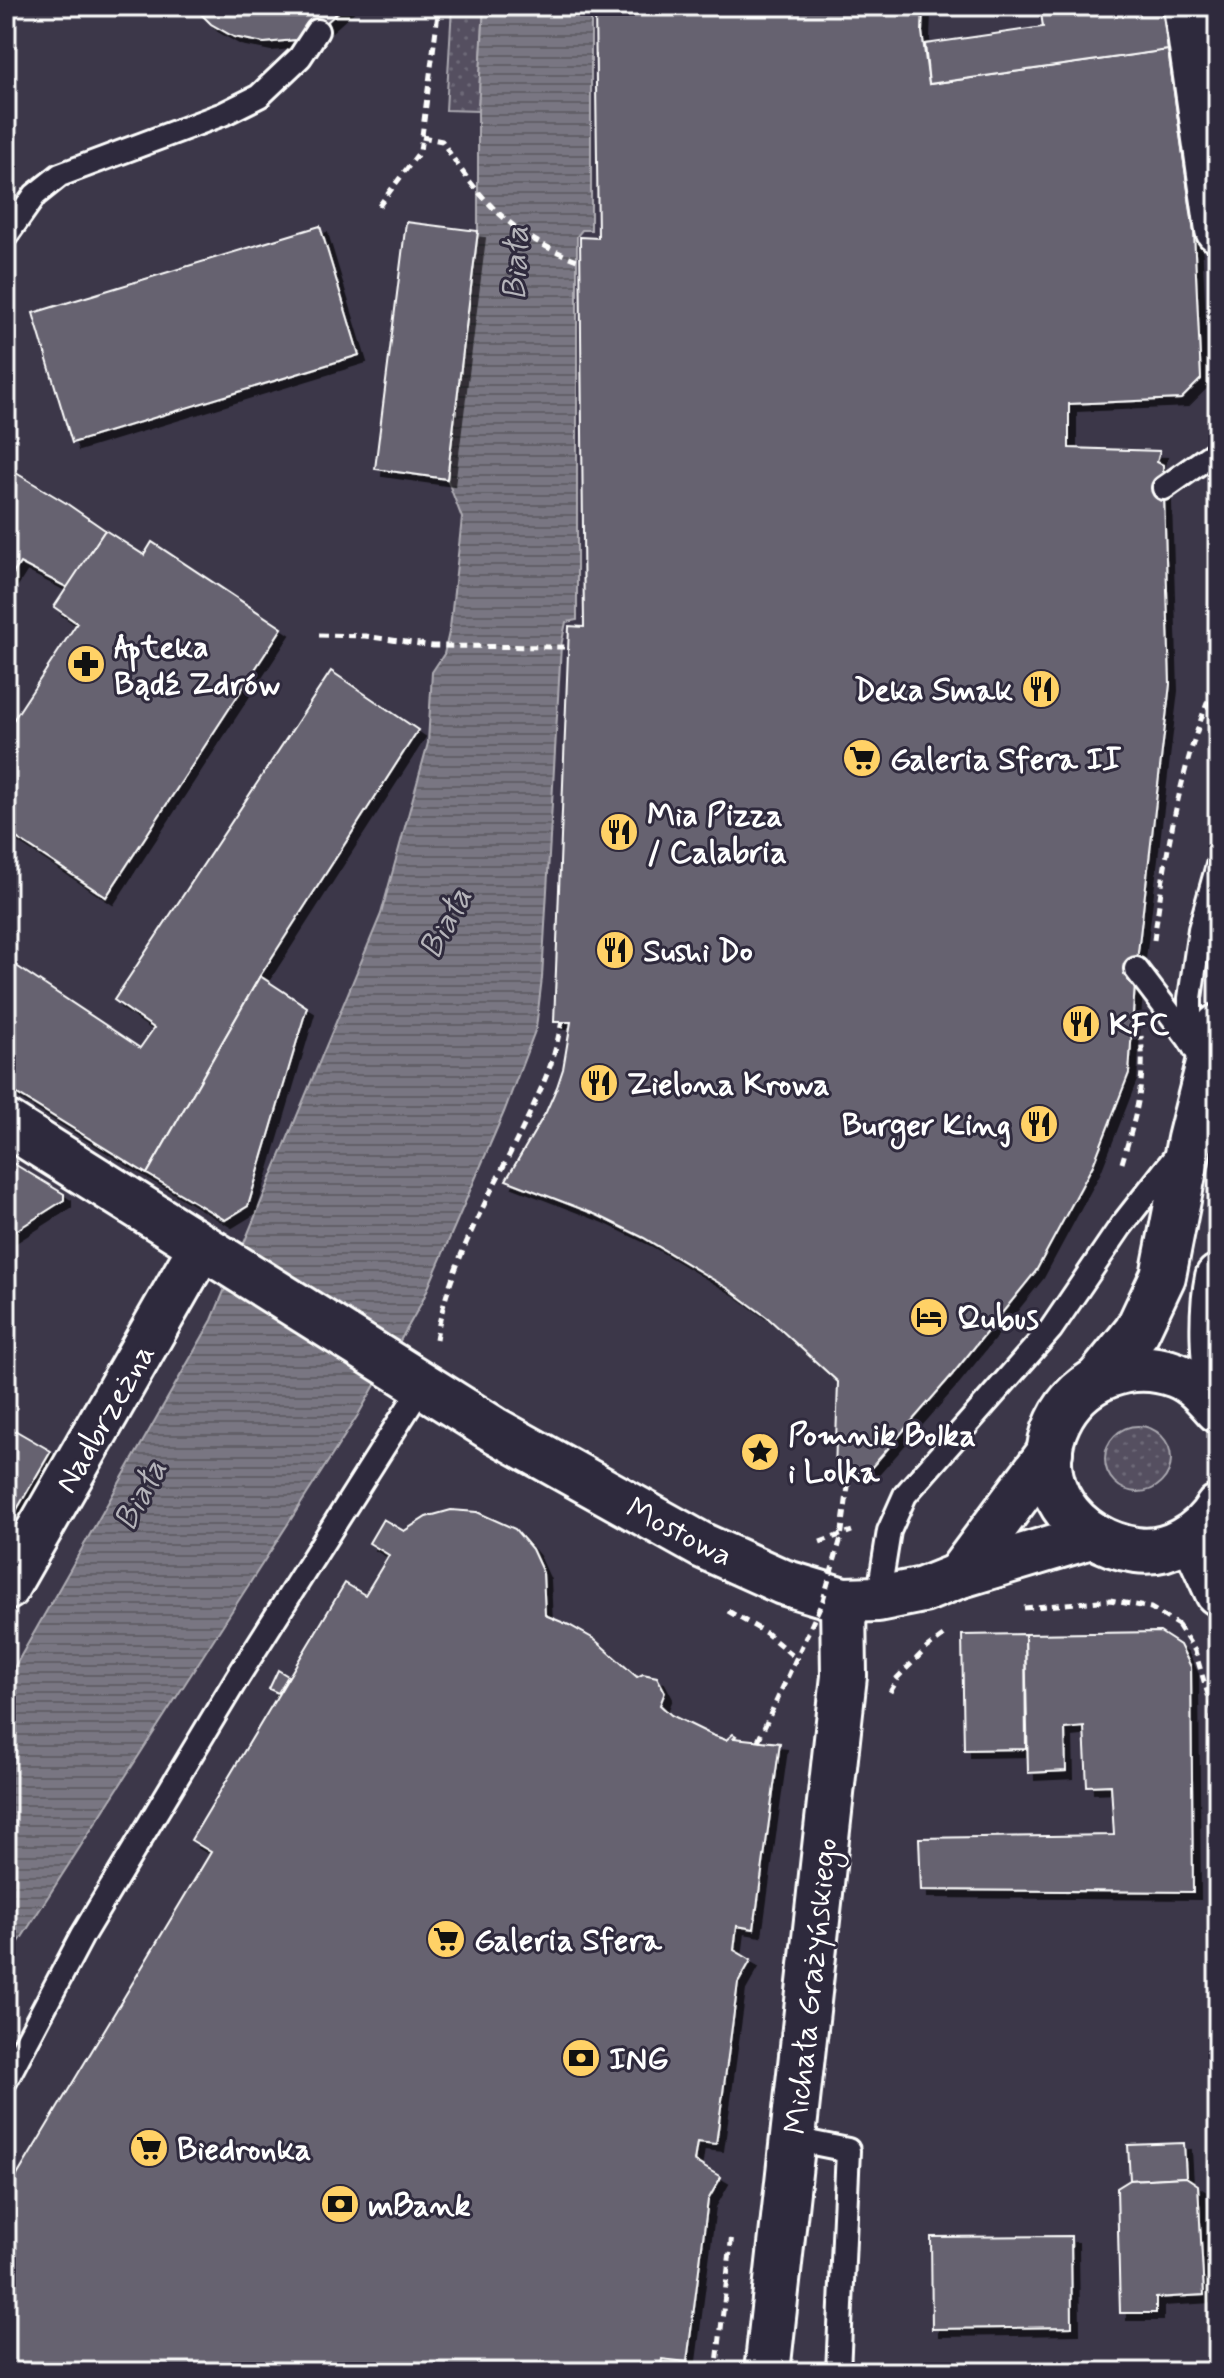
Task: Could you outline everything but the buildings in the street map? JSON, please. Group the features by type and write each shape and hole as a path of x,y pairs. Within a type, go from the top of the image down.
{"street":[{"path":"1186,6 1218,230"},
{"path":"1205,1046 1163,1276 1137,1331 1099,1378 1075,1396 1057,1422 1050,1452 1051,1476 1059,1500 1072,1520 1091,1536 1115,1547 1141,1551 1167,1547 1205,1522 1218,1593"},
{"name":"Mostowa","path":"6,1123 216,1256 428,1367 551,1463 703,1546 783,1582 860,1600 923,1590 958,1576 1091,1536"},
{"name":"Nadbrzeżna","path":"6,1588 216,1256"},
{"path":"1218,1277 1214,1348 1218,1398"},
{"path":"1099,1378 1125,1370 1152,1368 1179,1376 1202,1391 1218,1410"},
{"path":"958,1576 1050,1452"},
{"name":"Michała Grażyńskiego","path":"767,2372 844,1676 860,1600"}],"lane":[{"path":"6,236 35,195 60,175 223,114 259,96 300,57 317,31"},
{"path":"1164,488 1217,452"},
{"path":"1205,1046 1190,998 1200,929 1218,865"},
{"path":"1136,969 1205,1046"},
{"path":"860,1600 905,1495 1051,1329 1121,1226 1190,1139"},
{"path":"6,2080 82,1936 428,1367"},
{"path":"793,2139 848,2150 838,2372"}],"path":[{"path":"379,206 420,151 439,6"},
{"path":"422,137 442,141 484,198 518,232 580,261"},
{"path":"319,635 365,636 433,646 564,646"},
{"path":"428,1367 448,1288 487,1197 551,1066 562,1022"},
{"path":"758,1741 823,1600 841,1538 850,1472"},
{"path":"808,1541 819,1543 855,1530"},
{"path":"1178,1625 1195,1651 1212,1708 1218,2002"}],"shaded area":[{"path":"452,6 484,6 478,111 446,110"},
{"path":"1131,1426 1145,1426 1157,1431 1166,1440 1171,1459 1169,1472 1162,1483 1145,1492 1131,1492 1119,1487 1110,1478 1105,1466 1105,1452 1110,1440 1119,1431"}],"water":[{"name":"Biała","path":"484,6 591,6 591,230 582,230 577,236 577,620 566,622 561,646 542,978 536,1028 504,1112 422,1302 358,1415 6,1962 6,1682 212,1320 381,914 428,743 432,672 444,654 450,628 462,518 447,479 478,231 478,111"}],"place":[{"name":"Apteka Bądź Zdrów","path":"86,664"},
{"name":"Deka Smak","path":"1041,689"},
{"name":"Galeria Sfera II","path":"862,758"},
{"name":"Mia Pizza / Calabria","path":"619,832"},
{"name":"Sushi Do","path":"615,950"},
{"name":"KFC","path":"1081,1024"},
{"name":"Zielona Krowa","path":"599,1083"},
{"name":"Burger King","path":"1039,1124"},
{"name":"Qubus","path":"929,1317"},
{"name":"Pomnik Bolka i Lolka","path":"760,1452"},
{"name":"Galeria Sfera","path":"446,1939"},
{"name":"ING","path":"581,2058"},
{"name":"Biedronka","path":"149,2148"},
{"name":"mBank","path":"340,2204"}]}
